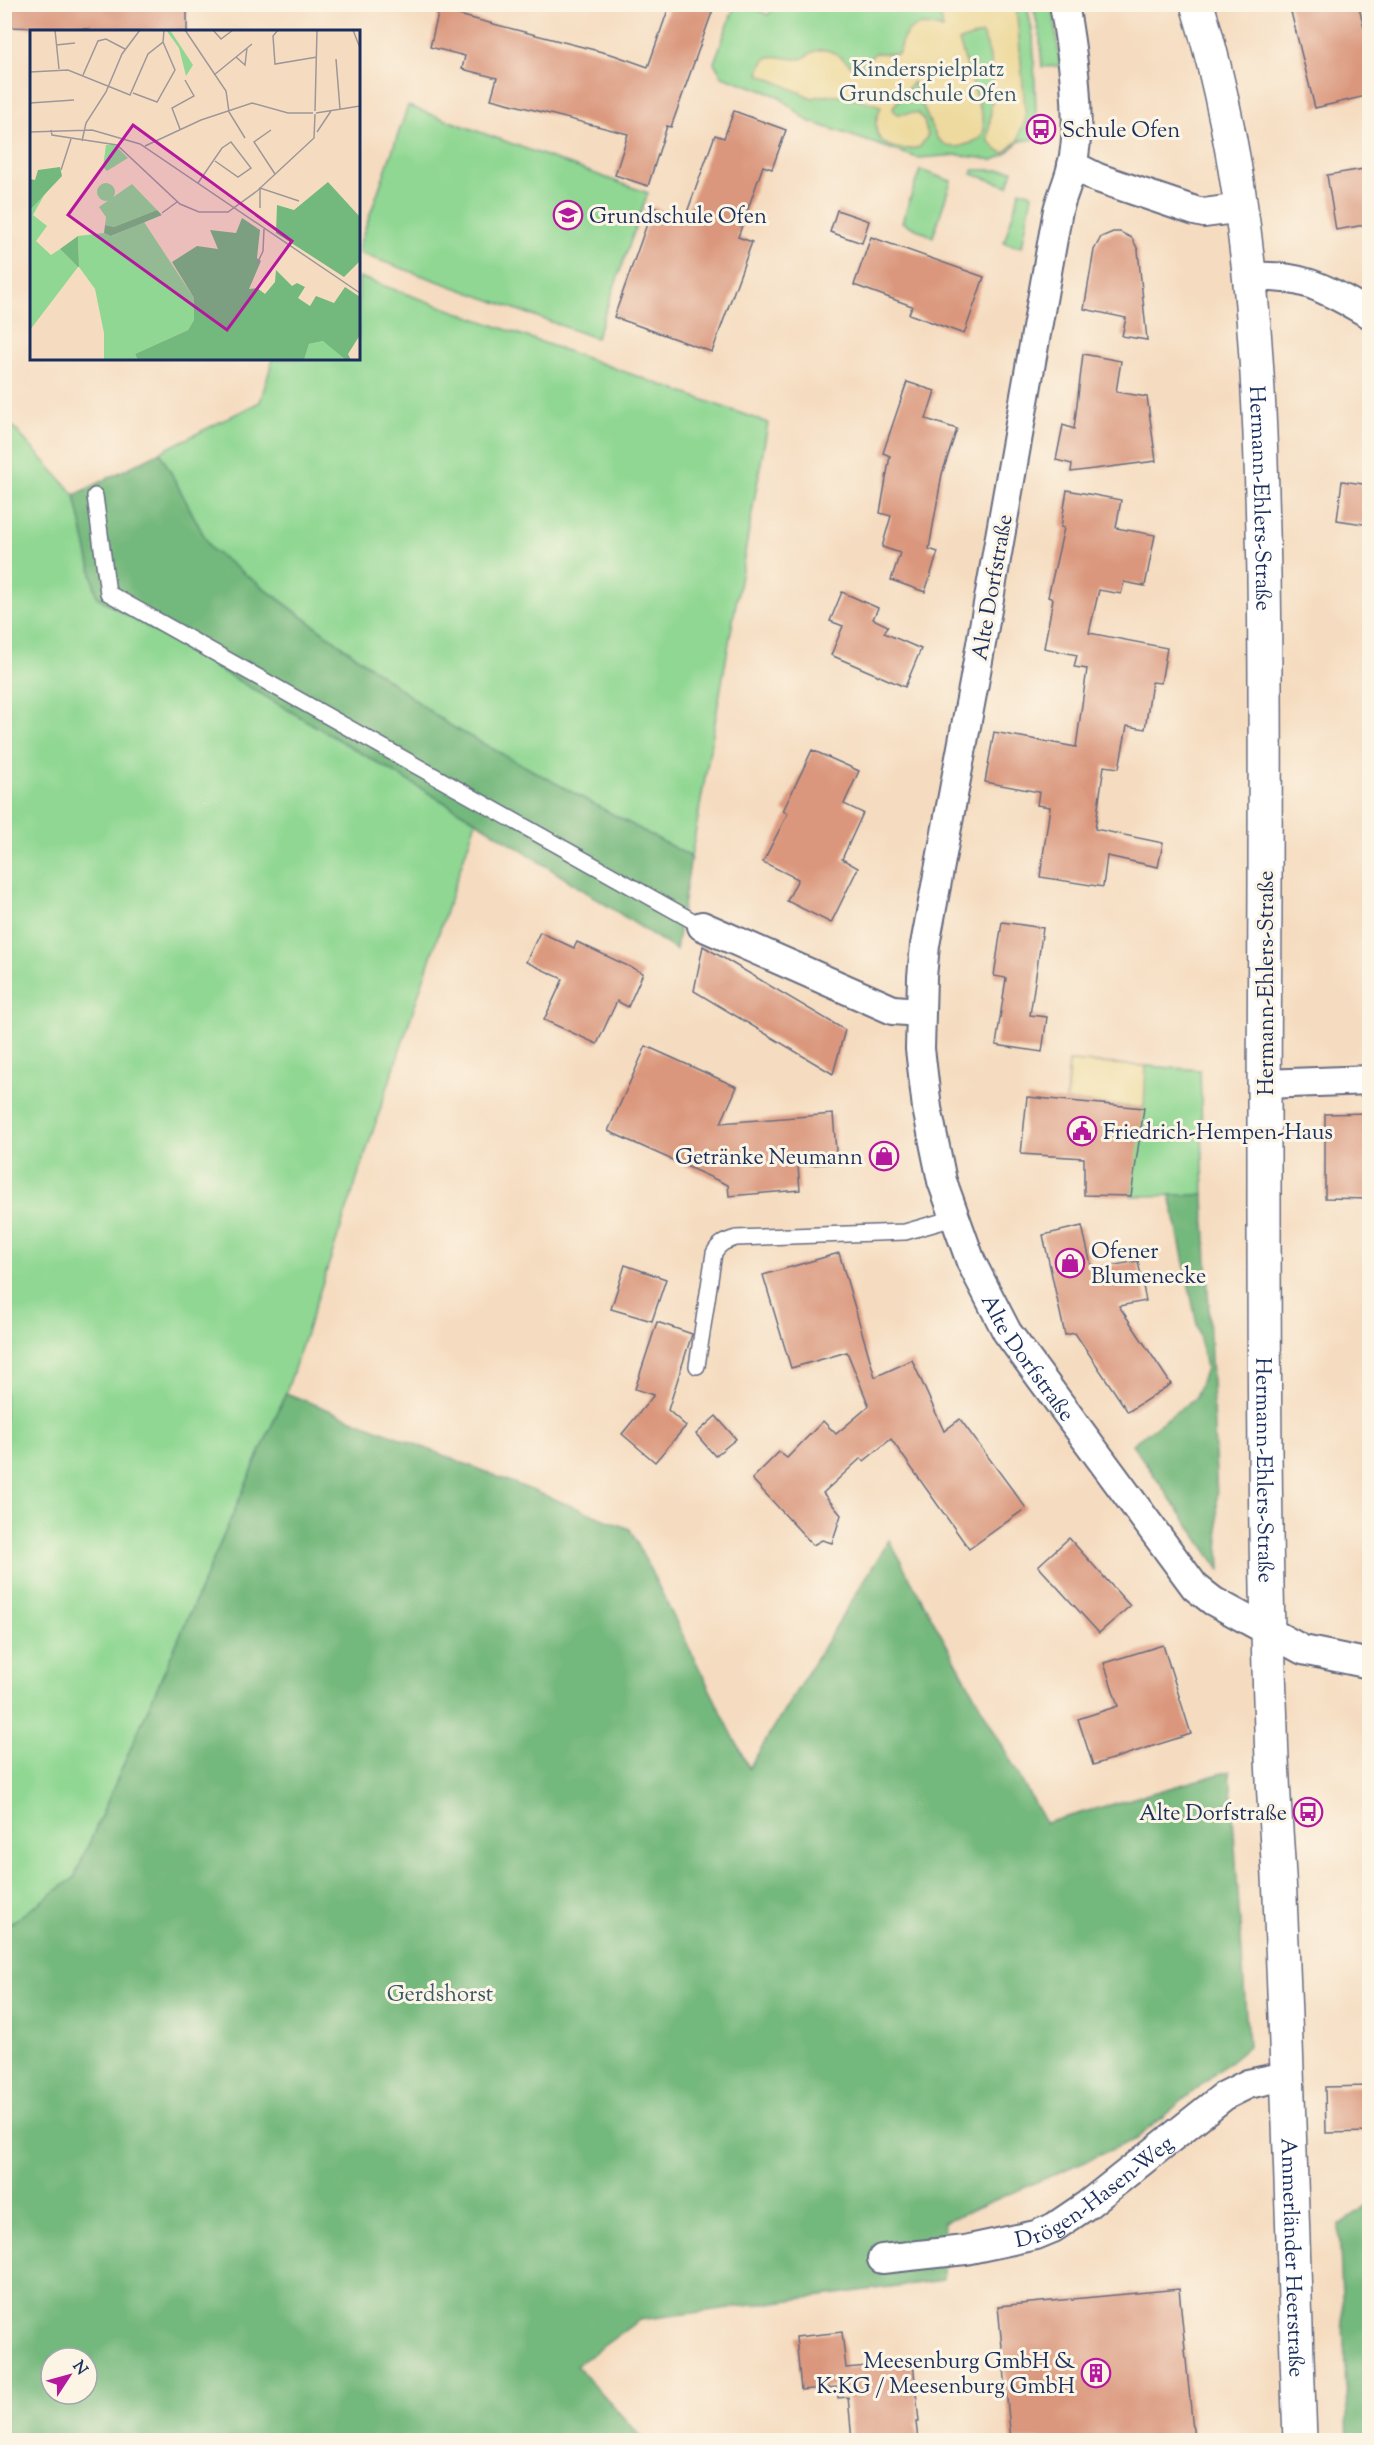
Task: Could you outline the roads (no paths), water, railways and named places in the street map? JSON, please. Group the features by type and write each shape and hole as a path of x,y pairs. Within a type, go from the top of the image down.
{"street":[{"name":"Alte Dorfstraße","path":"1064,4 1073,65 1076,116 1072,165 1058,210 975,683 925,945 920,1049 928,1119 942,1181 954,1218 975,1271 1007,1332 1195,1587 1213,1601 1303,1650 1370,1664"},
{"name":"Hermann-Ehlers-Straße","path":"1197,4 1228,133 1242,208 1251,277 1262,442 1267,762 1264,1465 1271,1730 1286,2076"},
{"path":"1072,165 1098,178 1195,211 1204,213 1242,208"},
{"path":"1251,277 1286,277 1308,282 1370,314"},
{"path":"702,926 893,1010 920,1012"},
{"path":"1264,1084 1370,1080"},
{"name":"Drögen-Hasen-Weg","path":"882,2259 965,2250 1036,2235 1053,2228 1087,2205 1224,2096 1248,2084 1286,2076"},
{"name":"Ammerländer Heerstraße","path":"1286,2076 1300,2440"}],"lane":[{"path":"95,496 108,593 702,926"},
{"path":"697,1366 714,1253 725,1241 736,1238 905,1232 954,1218"}],"place":[{"name":"Schule Ofen","path":"1041,129"},
{"name":"Grundschule Ofen","path":"568,215"},
{"name":"Friedrich-Hempen-Haus","path":"1082,1131"},
{"name":"Getränke Neumann","path":"884,1156"},
{"name":"Ofener Blumenecke","path":"1070,1263"},
{"name":"Alte Dorfstraße","path":"1308,1812"},
{"name":"Meesenburg GmbH & K.KG / Meesenburg GmbH","path":"1096,2373"}],"park label":[{"name":"Kinderspielplatz Grundschule Ofen","path":"928,80"},
{"name":"Gerdshorst","path":"440,1993"}]}
